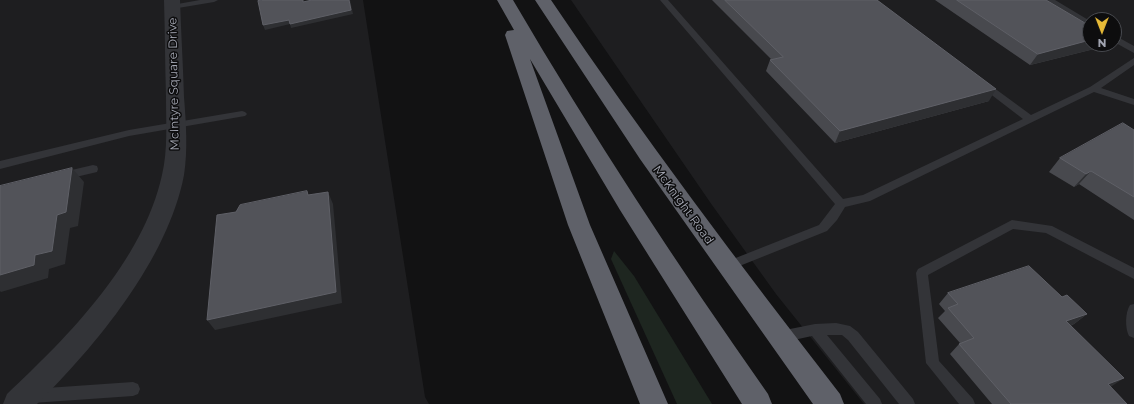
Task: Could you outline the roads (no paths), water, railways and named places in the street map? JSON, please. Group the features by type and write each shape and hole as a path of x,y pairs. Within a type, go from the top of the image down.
{"highway":[{"path":"501,0 579,225 654,404"},
{"path":"505,0 592,149 758,404"},
{"name":"McKnight Road","path":"543,0 635,137 727,266 830,404"}],"street":[{"name":"McIntyre Square Drive","path":"21,400 58,363 88,328 122,284 140,257 161,214 168,194 174,168 177,142 172,4"}],"lane":[{"path":"172,4 214,0"},
{"path":"664,0 841,204"},
{"path":"1049,0 1082,19"},
{"path":"1122,43 1134,50"},
{"path":"727,266 823,228 833,217 841,204 866,198 1093,89 1119,73 1134,61"},
{"path":"974,77 1030,119"},
{"path":"1093,89 1134,102"},
{"path":"1121,98 1134,95"},
{"path":"1121,98 1134,109"},
{"path":"0,165 129,132 242,114"},
{"path":"54,178 93,169"},
{"path":"968,404 932,363 922,273 1012,224 1048,229 1134,274"},
{"path":"1134,309 1134,332"},
{"path":"815,330 875,404"},
{"path":"780,337 815,330 845,330 853,336 908,404"},
{"path":"21,400 134,389"}]}
